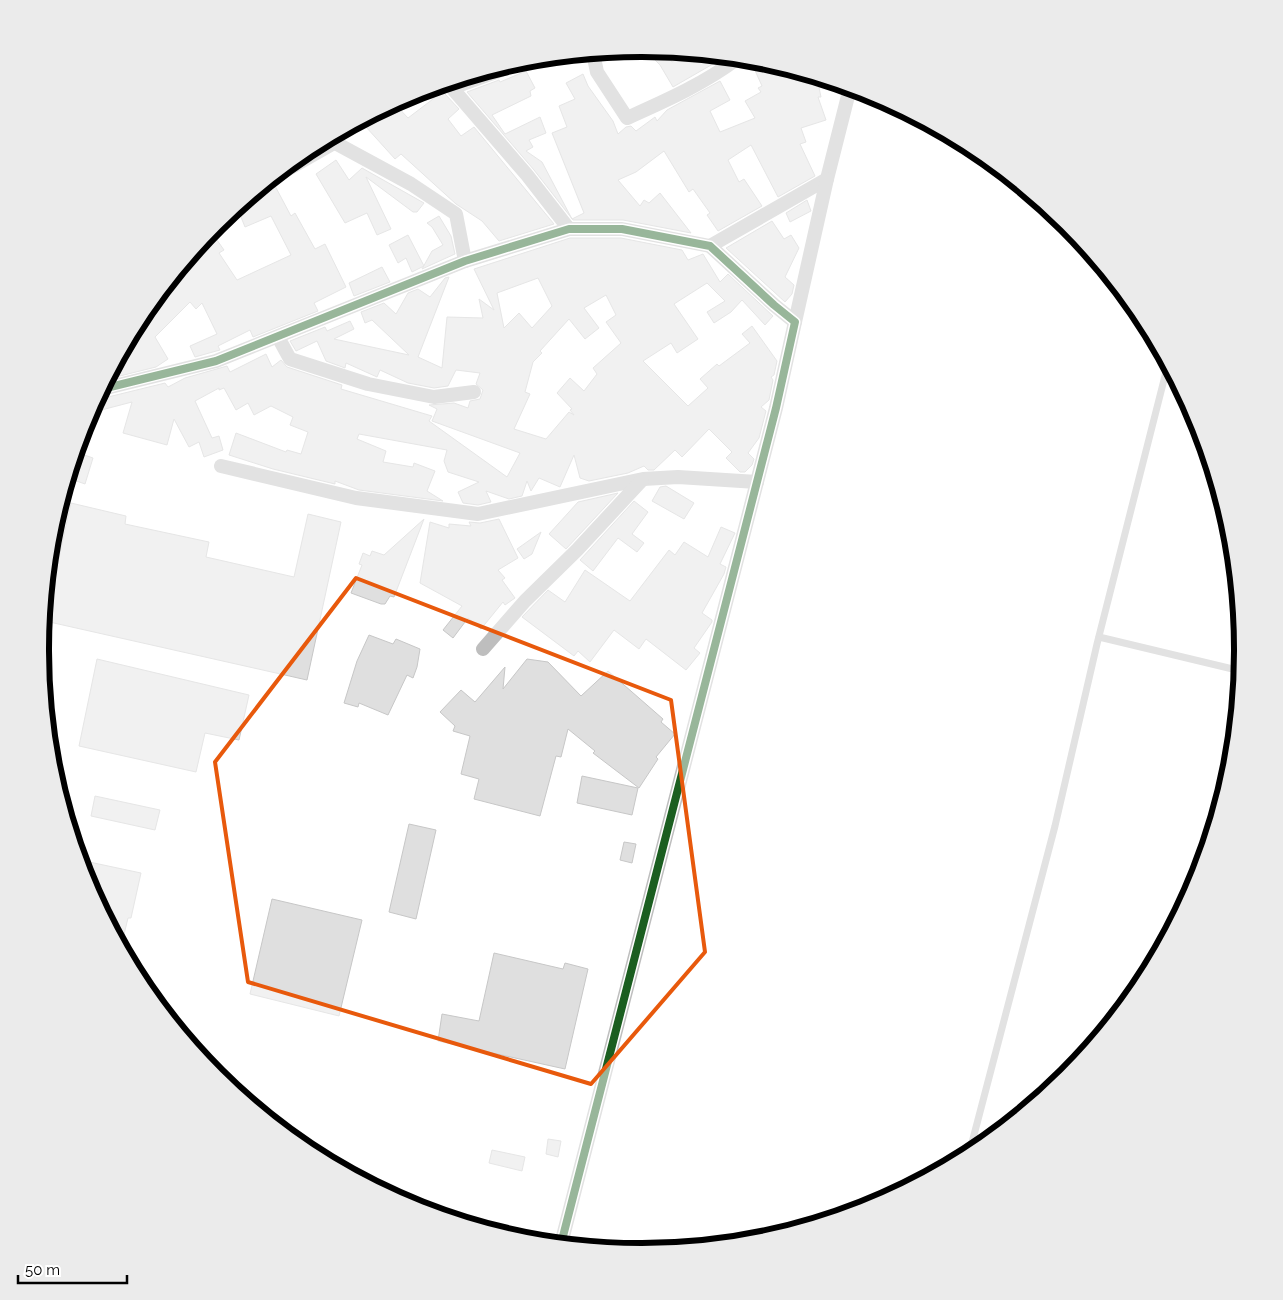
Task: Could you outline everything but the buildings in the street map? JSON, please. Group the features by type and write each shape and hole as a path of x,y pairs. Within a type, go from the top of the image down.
{"street":[{"path":"594,60 597,72 627,118 677,96 730,64"},
{"path":"452,89 527,175 569,229"},
{"path":"563,1238 757,482 848,95"},
{"path":"335,143 411,184 456,214 464,261"},
{"path":"710,246 827,179"},
{"path":"111,387 216,362 464,261 569,229 622,229 710,246 795,322"},
{"path":"278,337 290,359 368,384 434,397 474,392"},
{"path":"221,466 356,498 478,514 643,479 678,476 757,482"},
{"path":"483,649 525,601 577,550 643,479"}],"lane":[{"path":"972,1142 1055,826 1099,637 1166,374"},
{"path":"1099,637 1234,669"}],"highlighted area":[{"path":"356,578 671,700 705,952 591,1084 248,982 215,762"}],"cycle path":[{"path":"111,387 216,361 465,261 569,229 622,229 710,246 795,322 776,408 563,1238"}]}
